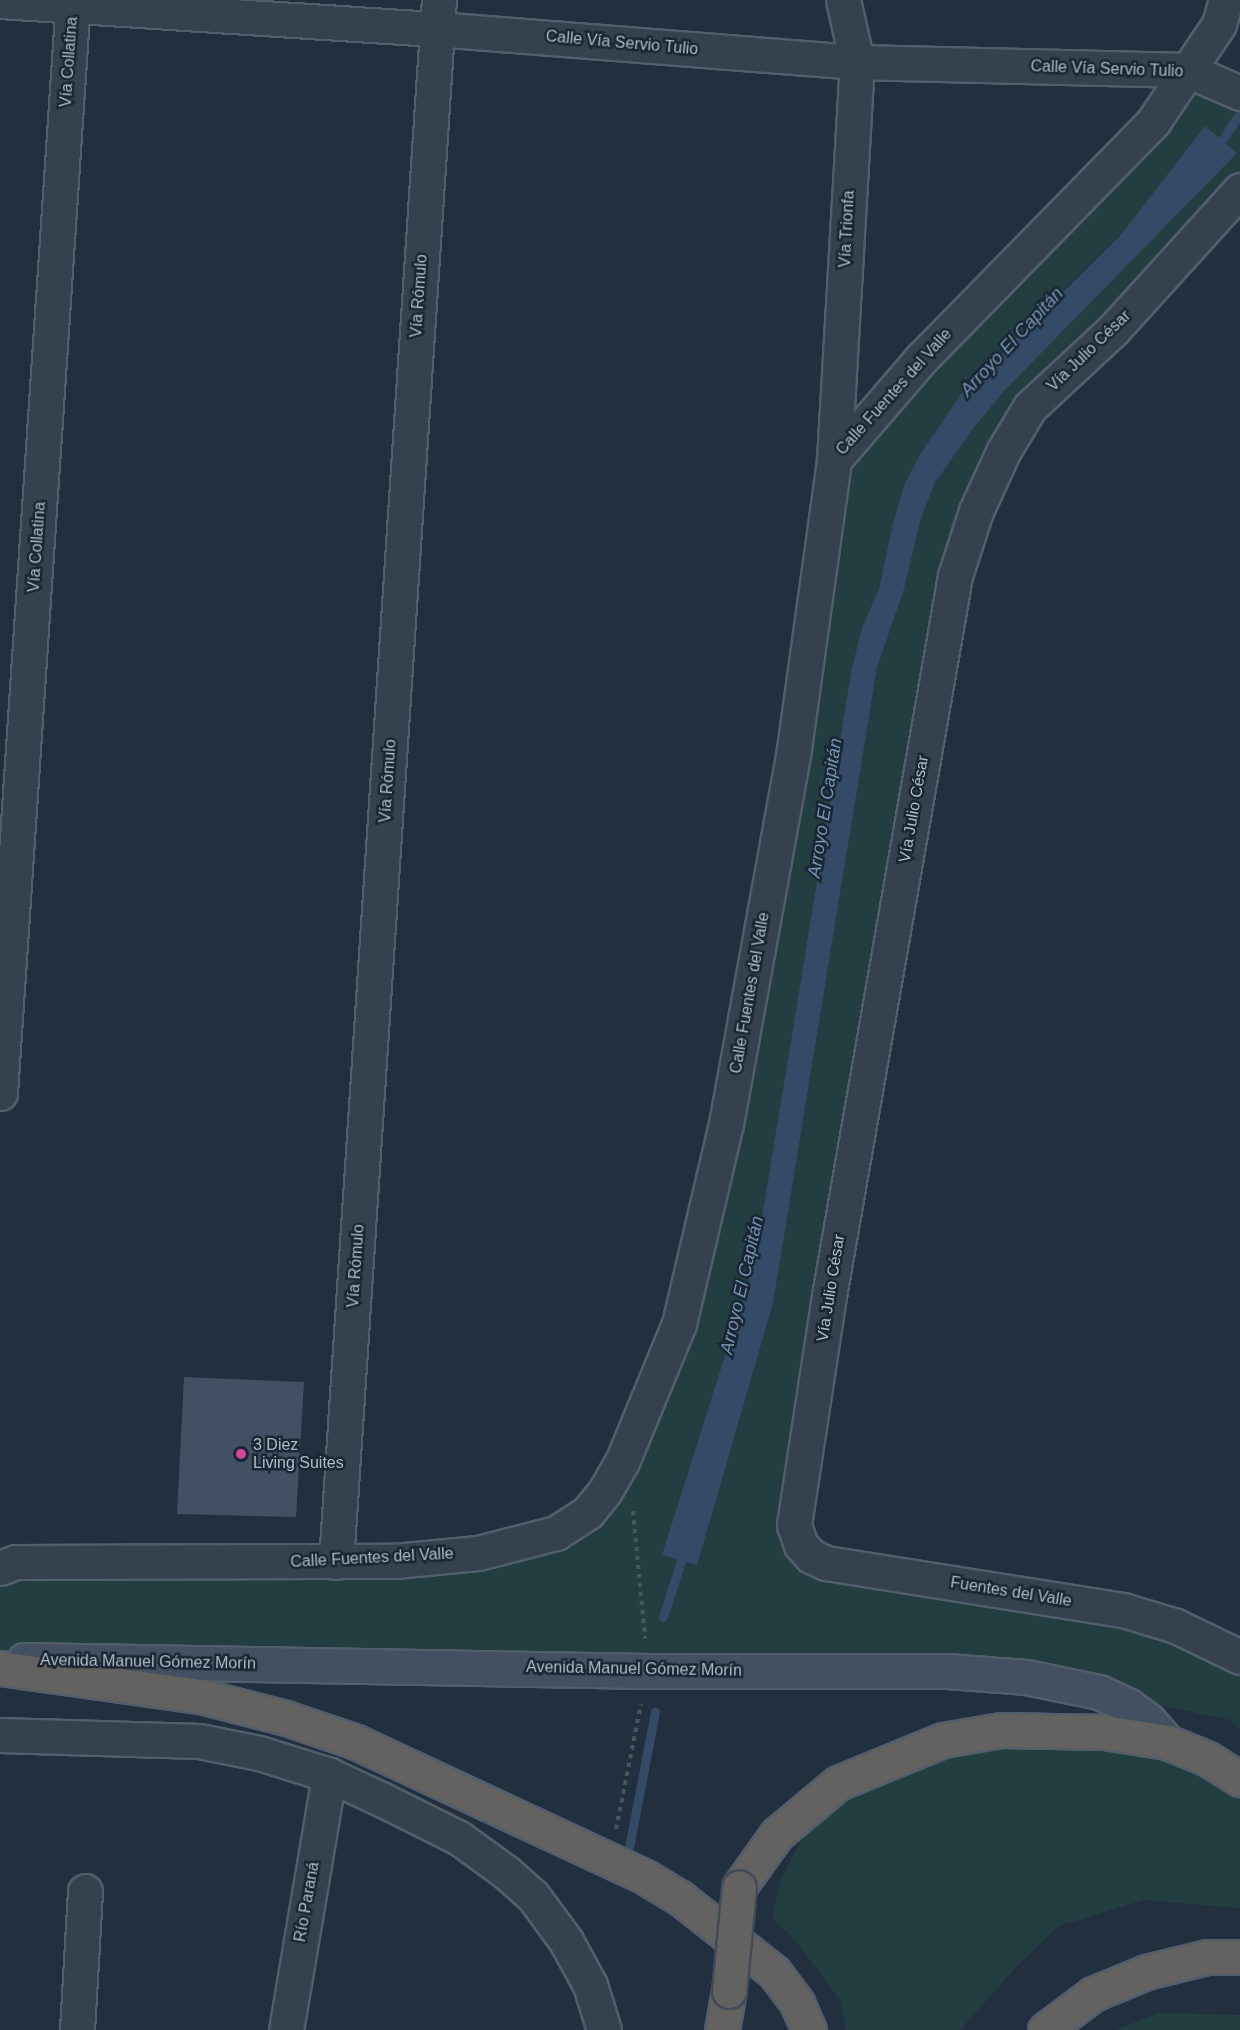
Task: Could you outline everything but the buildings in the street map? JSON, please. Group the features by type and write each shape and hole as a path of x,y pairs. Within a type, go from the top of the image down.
{"highway":[{"path":"0,1668 200,1696 286,1718 356,1742 647,1878 679,1897 774,1972 797,2003 808,2030"},
{"path":"722,2030 729,1991 739,1887 777,1834 838,1783 943,1740 1001,1730 1104,1732 1167,1742"},
{"name":"Avenida Manuel Gómez Morín","path":"1167,1742 1208,1759 1240,1779"},
{"path":"1045,2030 1093,1994 1146,1972 1207,1957 1240,1958"}],"main road":[{"name":"Avenida Manuel Gómez Morín","path":"0,1660 648,1671 948,1671 1026,1677 1099,1692 1129,1706 1149,1722 1167,1742"}],"street":[{"name":"Vía Trionfa","path":"834,460 856,62 843,0"},
{"name":"Calle Fuentes del Valle","path":"0,1568 16,1562 395,1561 478,1553 556,1533 588,1512 605,1491 622,1462 679,1324 726,1124 794,749 834,460 921,359 1153,122 1219,24 1226,0"},
{"name":"Calle Vía Servio Tulio","path":"0,1 438,14 856,62 1187,70 1240,93"},
{"name":"Vía Collatina","path":"0,1093 73,3"},
{"name":"Vía Rómulo","path":"336,1562 438,14"},
{"name":"Vía Julio César","path":"794,1525 831,1284 955,576 976,511 1003,452 1030,407 1113,330 1240,190"},
{"name":"Fuentes del Valle","path":"794,1525 801,1545 811,1556 825,1563 1123,1610 1176,1626 1240,1657"},
{"path":"0,1735 199,1741 259,1754 329,1775 459,1838 506,1872 533,1896 566,1941 585,1976 604,2030"},
{"name":"Río Paraná","path":"286,2030 329,1775"},
{"path":"77,2030 85,1891"}],"green space":[{"path":"1187,70 1240,93 1240,190 1075,363 976,511 794,1524 826,1563 1123,1610 1240,1657 1240,1729 1230,1720 1026,1677 0,1660 0,1571 478,1553 605,1491 679,1324 834,460"},
{"path":"994,1738 1124,1743 1186,1764 1240,1791 1240,1908 1144,1900 1059,1926 1016,1967 960,2030 846,2030 840,2000 795,1940 772,1918 780,1882 794,1853 820,1813 893,1774"},
{"path":"1159,2013 1240,2015 1240,2030 1116,2030"}],"water":[{"path":"1205,126 1237,153 1003,392 972,430 934,484 920,521 904,589 877,667 773,1303 697,1565 662,1555 755,1261 852,668 862,628 879,589 893,523 905,483 921,453 961,394 1120,236"}],"waterway":[{"name":"Arroyo El Capitán","path":"1215,151 1240,113"},
{"name":"Arroyo El Capitán","path":"663,1617 684,1551"},
{"name":"Arroyo El Capitán","path":"628,1853 655,1712"}],"place":[{"name":"3 Diez Living Suites","path":"241,1454"}]}
